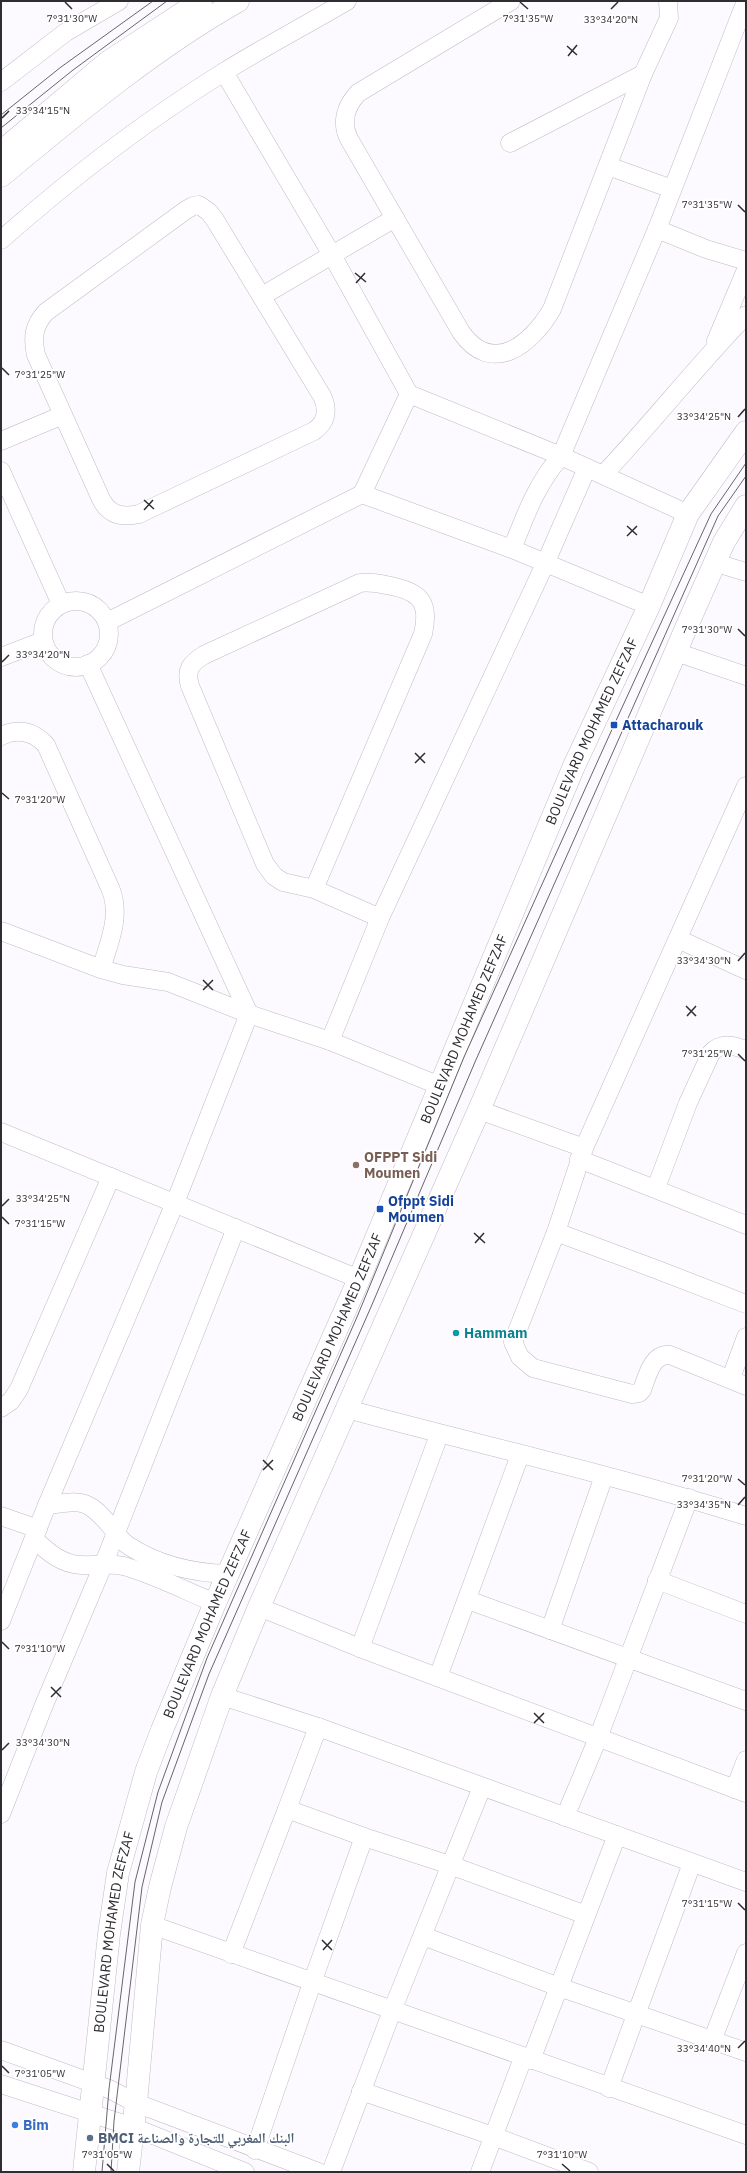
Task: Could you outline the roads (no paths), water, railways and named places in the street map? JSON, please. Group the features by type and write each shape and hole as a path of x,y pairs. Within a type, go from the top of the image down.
{"main road":[{"path":"1,152 108,62 201,1"},
{"path":"1,176 119,80 155,53 203,21 238,1"},
{"name":"BOULEVARD MOHAMED ZEFZAF","path":"84,2172 109,1934 118,1873 125,1842 157,1744 215,1603 359,1279 574,766 649,606 688,514 746,432"},
{"path":"128,2172 132,2127 136,2103 152,1925 160,1887 176,1827 222,1696 259,1607 479,1110 676,652 735,522 746,506"}],"street":[{"path":"1,82 66,32 119,1"},
{"path":"1,240 143,127 224,72 347,1"},
{"path":"511,1 370,85 352,99 344,120 346,134 464,336 481,350 491,354 502,354 514,350 529,340 552,310 643,74 669,18 668,1"},
{"path":"512,549 534,493 542,480 561,456 657,229 746,1"},
{"path":"224,72 332,255 409,394 561,456 688,514"},
{"path":"510,143 643,74"},
{"path":"608,166 672,189"},
{"path":"200,205 210,212 325,401 326,417 314,432 139,514 129,516 114,514 104,505 62,415 36,355 33,344 36,326 46,312 189,208 200,205"},
{"path":"262,296 394,218"},
{"path":"657,229 706,249 746,260"},
{"path":"712,350 746,270"},
{"path":"330,1041 380,918 545,564 595,472 636,440 712,350 746,315"},
{"path":"107,622 362,494 409,394"},
{"path":"1,441 62,415"},
{"path":"1,471 61,604"},
{"path":"362,494 512,549 649,606"},
{"path":"716,563 746,572"},
{"path":"314,889 423,634 425,623 424,607 418,596 407,589 372,582 360,583 204,655 191,664 188,669 190,686 267,868 274,876 283,882 314,889 380,918"},
{"path":"72,601 82,601 93,605 101,612 107,622 108,639 106,647 95,660 88,664 70,666 61,663 47,651 43,641 43,630 46,619 52,610 61,604 72,601"},
{"path":"1,657 43,641"},
{"path":"676,652 746,676"},
{"path":"1,1621 47,1504 175,1203 249,1014 88,664"},
{"path":"1,736 17,731 25,732 40,739 46,745 111,890 116,915 100,969"},
{"path":"746,786 582,1153 556,1232 513,1342 516,1351 527,1364 533,1368 632,1394 642,1390 654,1362 657,1357 663,1355 670,1355 738,1382 746,1337"},
{"path":"1,931 100,969 123,975 168,982 249,1014 330,1041 440,1086"},
{"path":"678,939 746,970"},
{"path":"656,1188 688,1103 711,1053 717,1047 723,1045 746,1050"},
{"path":"479,1110 582,1153 656,1188 746,1225"},
{"path":"1,1132 359,1279"},
{"path":"1,1408 10,1401 19,1389 111,1177"},
{"path":"1,1814 44,1705 104,1563 236,1228"},
{"path":"556,1232 746,1304"},
{"path":"347,1409 439,1435 520,1454 689,1498 746,1516"},
{"path":"360,1648 439,1435"},
{"path":"438,1677 468,1600 520,1454"},
{"path":"550,1630 604,1476"},
{"path":"565,1817 598,1738 689,1498"},
{"path":"47,1504 77,1501 85,1503 96,1510 128,1546 151,1557 194,1571 228,1574"},
{"path":"1,1516 36,1534 50,1555 69,1563 81,1565 104,1563 127,1567 215,1603"},
{"path":"657,1580 746,1614"},
{"path":"468,1600 746,1701"},
{"path":"259,1607 360,1648 741,1791 746,1760"},
{"path":"222,1696 318,1727 746,1882"},
{"path":"231,1954 318,1727"},
{"path":"331,2172 392,2011 482,1787"},
{"path":"287,1809 364,1837 450,1865 586,1915"},
{"path":"480,2172 493,2136 559,1987 617,1835"},
{"path":"255,2150 364,1837"},
{"path":"610,2088 692,1863"},
{"path":"152,1925 312,1983 746,2135"},
{"path":"423,1936 559,1987 746,2052"},
{"path":"712,2041 746,1953"},
{"path":"1,2050 118,2093 136,2103 255,2150 318,2172"},
{"path":"1,2084 90,2115 132,2127 245,2172"},
{"path":"361,2091 493,2136 589,2172"}],"tram line":[{"path":"1,115 61,67 153,1"},
{"path":"1,128 73,70 167,1"},
{"path":"102,2172 109,2089 135,1882 158,1792 207,1658 357,1317 464,1057 711,514 746,463"},
{"path":"111,2172 114,2121 142,1887 162,1802 209,1674 371,1307 475,1062 718,516 746,476"}],"place":[{"name":"Attacharouk","path":"614,725"},
{"name":"OFPPT Sidi Moumen","path":"356,1165"},
{"name":"Ofppt Sidi Moumen","path":"380,1209"},
{"name":"Hammam","path":"456,1333"},
{"name":"Bim","path":"15,2125"},
{"name":"BMCI البنك المغربي للتجارة والصناعة","path":"90,2138"}]}
